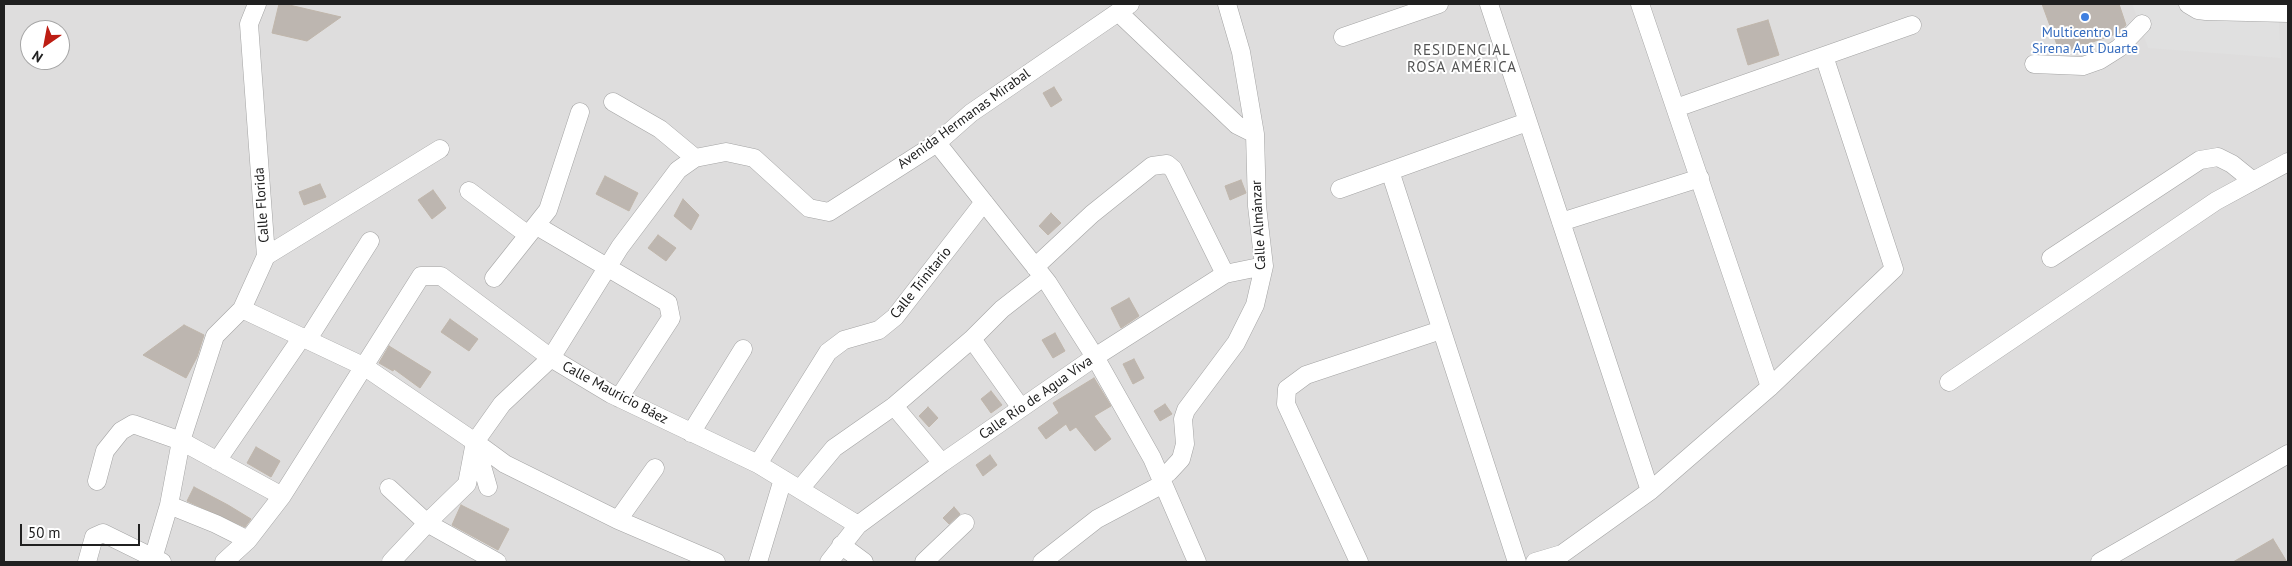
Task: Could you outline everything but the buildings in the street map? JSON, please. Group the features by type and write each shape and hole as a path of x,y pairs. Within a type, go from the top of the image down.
{"street":[{"name":"Calle Florida","path":"156,560 181,441 215,336 242,309 266,256 249,24 257,4"},
{"name":"Calle Almánzar","path":"1042,562 1097,519 1162,481 1181,459 1185,444 1183,419 1186,410 1236,343 1255,305 1264,266 1257,206 1254,134 1241,52 1227,4"},
{"path":"1343,37 1439,4"},
{"path":"1489,4 1650,491"},
{"path":"1640,4 1770,387"},
{"path":"2188,4 2198,10 2206,11 2288,13"},
{"path":"1124,8 1237,125 1254,134"},
{"name":"Avenida Hermanas Mirabal","path":"391,562 467,484 475,442 502,404 551,358 620,247 678,170 695,158 726,152 754,158 809,208 828,212 937,143 971,113 1124,8"},
{"path":"2034,64 2083,66 2100,60 2119,48 2142,24"},
{"path":"1676,108 1912,25"},
{"path":"1535,562 1562,554 1650,491 1770,387 1894,269 1824,56"},
{"path":"613,102 660,129 695,158"},
{"path":"494,278 548,210 580,112"},
{"path":"1340,189 1527,122"},
{"path":"937,143 1039,272 1095,357 1152,458 1197,562"},
{"path":"266,256 440,149"},
{"path":"2051,258 2200,160 2218,157 2232,164 2254,181"},
{"path":"1949,382 2216,201 2288,162"},
{"path":"800,489 834,448 894,406 972,339 1099,208 1152,166 1167,164 1173,170 1225,274"},
{"path":"1390,171 1516,562"},
{"path":"1561,222 1700,178"},
{"path":"469,191 533,231 608,266 668,303 670,318 619,398"},
{"name":"Calle Trinitario","path":"758,464 828,352 844,340 879,330 895,317 984,202"},
{"path":"217,461 305,338 370,241"},
{"name":"Calle Río de Agua Viva","path":"829,562 858,525 1095,357 1225,274 1264,266"},
{"name":"Calle Mauricio Báez","path":"365,367 421,276 440,276 551,358 619,398 758,464 858,525"},
{"path":"242,309 365,367 505,464 618,520 716,562"},
{"path":"1359,562 1286,404 1287,389 1306,375 1441,330"},
{"path":"972,339 1021,408"},
{"path":"692,433 743,349"},
{"path":"224,562 248,540 282,496 365,367"},
{"path":"894,406 942,464"},
{"path":"97,480 105,451 121,431 133,424 181,441 282,496"},
{"path":"475,442 488,487"},
{"path":"2100,562 2288,454"},
{"path":"618,520 655,468"},
{"path":"758,562 783,479"},
{"path":"389,488 427,523 497,562"},
{"path":"169,505 216,524 248,540"},
{"path":"924,562 964,523"},
{"path":"86,562 94,537 103,533 156,560"},
{"path":"842,545 864,562"}],"shaded area":[{"path":"4,4 2288,4 2288,562 4,562"},
{"path":"2132,4 2278,4 2281,58 2148,48"}],"place":[{"name":"Multicentro La Sirena Aut Duarte","path":"2085,17"}],"district":[{"name":"RESIDENCIAL ROSA AMÉRICA","path":"1462,60"}]}
